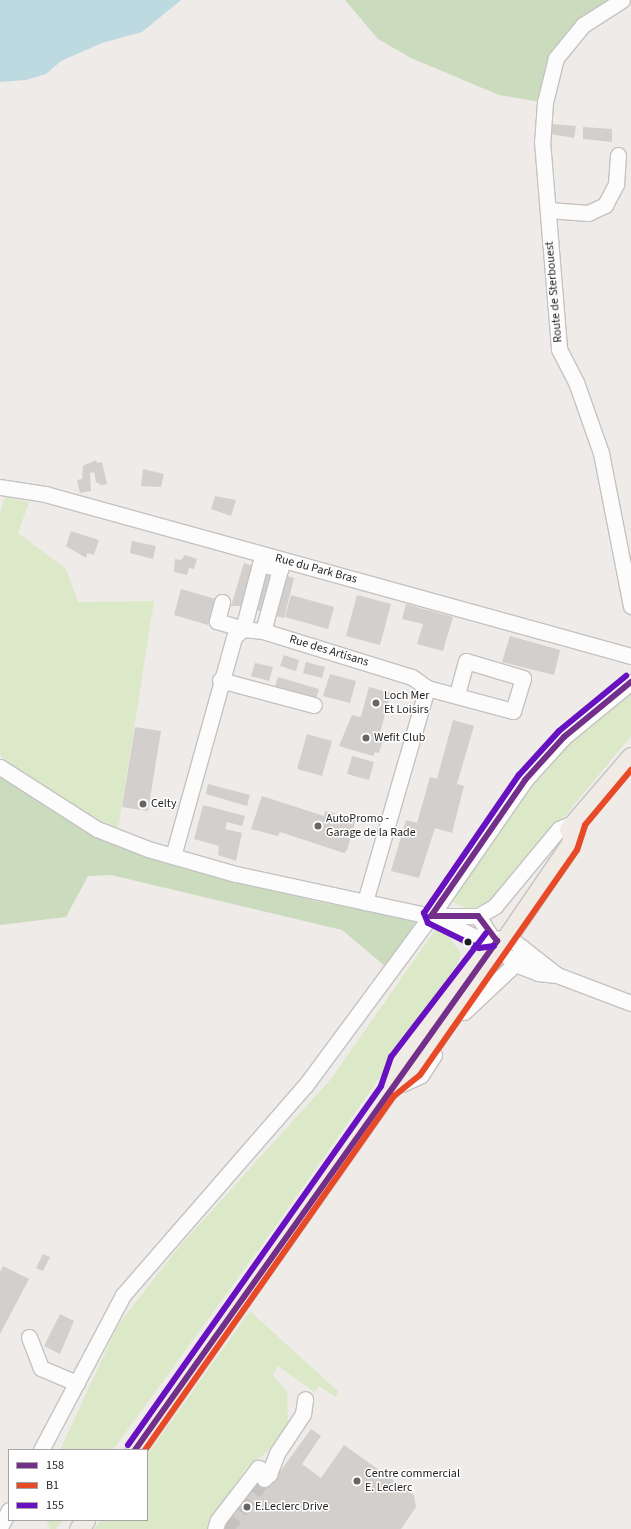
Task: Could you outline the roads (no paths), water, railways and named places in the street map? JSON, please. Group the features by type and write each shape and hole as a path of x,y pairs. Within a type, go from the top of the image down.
{"main road":[{"path":"136,1449 388,1090 413,1070 503,943 570,845 578,821 631,758"}],"street":[{"name":"Route de Sterbouest","path":"622,0 583,25 567,42 553,65 545,102 542,141 559,349 576,382 600,453 631,606"},
{"path":"548,210 588,213 604,205 616,184 618,155"},
{"name":"Rue du Park Bras","path":"0,487 44,494 631,656"},
{"path":"173,856 220,680 234,637 243,629 260,564 280,569 263,631"},
{"name":"Rue des Artisans","path":"222,602 217,621 243,629 263,631 412,677 427,688"},
{"path":"220,680 314,705"},
{"path":"42,1449 123,1295 305,1086 431,916 525,780 564,737 631,682"},
{"path":"365,902 427,688 457,695"},
{"path":"0,767 97,829 173,856 365,902 431,916 478,916 495,906 559,830 578,821"},
{"path":"431,916 482,940 503,943 557,975"},
{"path":"478,916 503,943 515,964 557,975 631,1003"},
{"path":"503,943 515,964"},
{"path":"388,1090 421,1075 477,996 515,964"},
{"path":"29,1337 41,1368 77,1383"},
{"path":"215,1529 218,1520 258,1468 267,1477 277,1453 303,1414 306,1399"},
{"path":"0,1526 8,1512"}],"water":[{"path":"0,0 181,0 142,32 102,43 61,61 46,74 26,80 0,82"}],"tunnel":[{"path":"226,1529 264,1479"}],"place":[{"name":"Loch Mer Et Loisirs","path":"376,703"},
{"name":"Wefit Club","path":"366,738"},
{"name":"Celty","path":"143,804"},
{"name":"AutoPromo - Garage de la Rade","path":"318,826"},
{"name":"Centre commercial E. Leclerc","path":"357,1481"},
{"name":"E.Leclerc Drive","path":"247,1507"}]}
